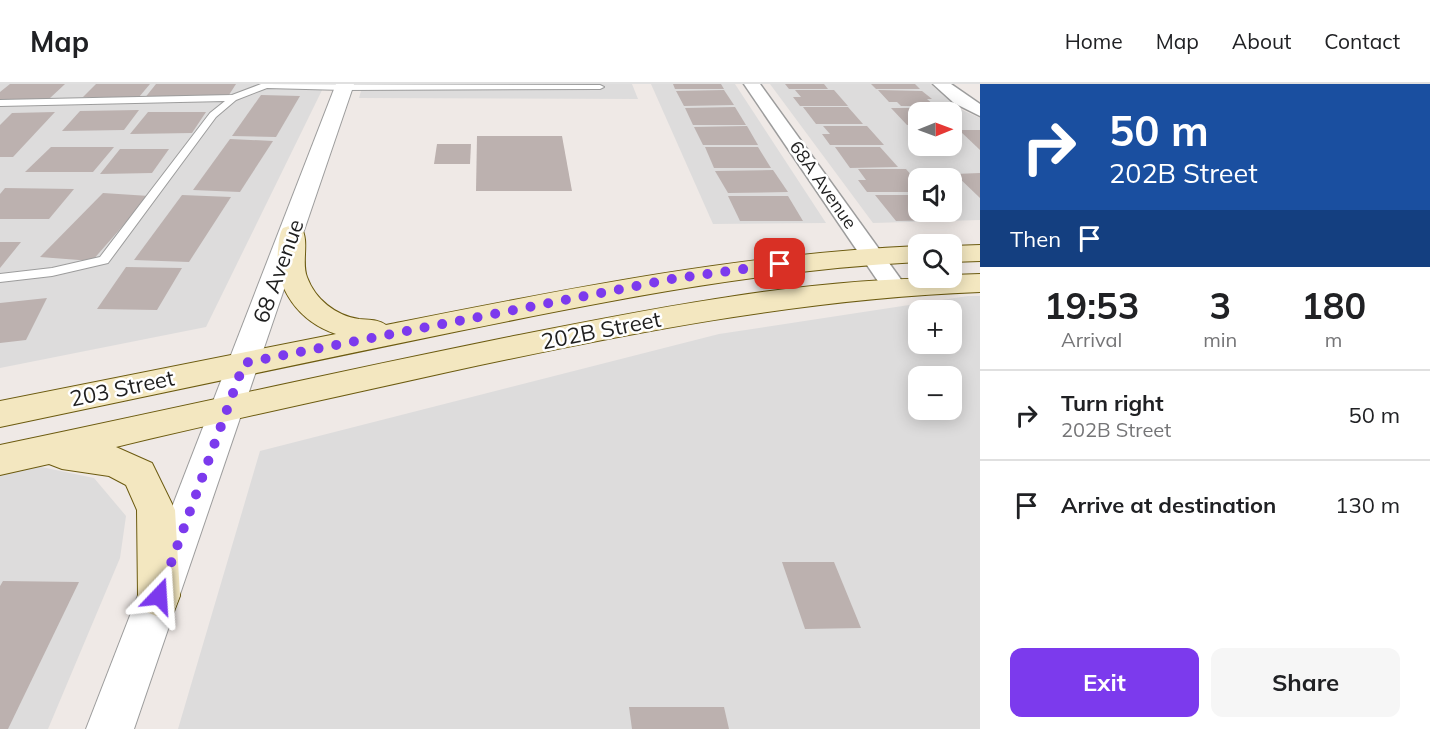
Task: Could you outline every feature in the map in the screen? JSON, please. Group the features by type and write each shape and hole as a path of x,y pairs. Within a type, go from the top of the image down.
{"main road":[{"path":"292,232 291,268 299,293 319,314 333,324 371,330 433,326"},
{"path":"962,254 980,253"},
{"name":"202B Street","path":"244,363 672,279 740,268 908,254"},
{"name":"202B Street","path":"228,408 684,313 758,301 894,286 980,283"},
{"name":"203 Street","path":"0,414 244,363"},
{"name":"203 Street","path":"0,460 228,408"},
{"path":"36,453 85,456 114,462 139,474 156,510 159,596"}],"street":[{"name":"68A Avenue","path":"752,84 894,286"},
{"path":"941,84 960,100 980,111"},
{"name":"68 Avenue","path":"110,729 344,86"}],"lane":[{"path":"0,278 52,272 104,260 213,115 234,98 266,86 600,87"},
{"path":"0,103 234,98"}],"shaded area":[{"path":"0,84 325,84 206,327 0,368"},
{"path":"363,84 632,84 638,99 359,98"},
{"path":"651,84 735,84 826,223 713,224"},
{"path":"770,84 930,84 952,102 908,102 908,156 962,156 962,110 980,118 980,220 962,221 962,168 908,168 909,222 873,223"},
{"path":"980,296 980,729 178,729 260,451 719,334 908,305 908,354 962,354 962,300 942,300"},
{"path":"32,465 94,478 126,516 120,558 48,729 0,729 0,473"}],"building":[{"path":"10,84 65,84 49,99 0,99 0,92"},
{"path":"96,84 150,84 139,97 83,97"},
{"path":"156,84 236,84 227,98 144,99"},
{"path":"673,84 721,84 724,89 675,89"},
{"path":"785,84 824,84 828,89 789,89"},
{"path":"871,84 915,84 920,89 876,89"},
{"path":"724,90 734,105 684,106 676,91"},
{"path":"795,90 834,90 848,106 800,106 793,97 801,97"},
{"path":"878,90 922,91 932,99 927,99 930,102 908,102 908,106 889,102"},
{"path":"261,95 300,96 276,137 232,136"},
{"path":"735,107 746,125 693,125 685,108"},
{"path":"803,107 848,107 863,124 816,124"},
{"path":"891,108 908,108 907,125"},
{"path":"139,110 124,130 62,131 80,111"},
{"path":"55,112 13,157 0,157 0,125 12,113"},
{"path":"148,112 206,112 192,133 130,134"},
{"path":"747,126 758,145 703,145 694,127"},
{"path":"823,126 867,126 884,145 830,145 822,134 830,134"},
{"path":"962,130 980,130 980,150 962,133"},
{"path":"477,136 562,136 572,191 476,191"},
{"path":"230,139 273,141 240,192 193,190"},
{"path":"437,144 471,144 470,164 434,164"},
{"path":"51,147 114,147 93,172 25,172"},
{"path":"705,147 758,147 771,168 714,168"},
{"path":"835,147 880,147 898,167 850,168"},
{"path":"120,149 169,149 152,173 100,174"},
{"path":"858,169 906,169 908,192 867,192 858,180 866,180"},
{"path":"773,170 788,192 728,193 715,171"},
{"path":"980,173 980,198 962,181 962,174"},
{"path":"5,188 74,189 49,219 0,219 0,194"},
{"path":"103,193 149,196 92,261 40,257"},
{"path":"182,195 231,197 189,262 134,260"},
{"path":"875,195 908,195 908,221 896,221"},
{"path":"728,196 788,196 803,221 740,221"},
{"path":"0,242 21,242 0,268"},
{"path":"126,267 182,268 157,310 97,309"},
{"path":"47,298 26,340 0,343 0,303"},
{"path":"782,562 834,562 861,628 805,629"},
{"path":"3,581 79,582 8,729 0,729 0,586"},
{"path":"629,707 724,707 729,729 632,729"}],"route":[{"path":"159,596 244,363 672,279 780,264"}]}
